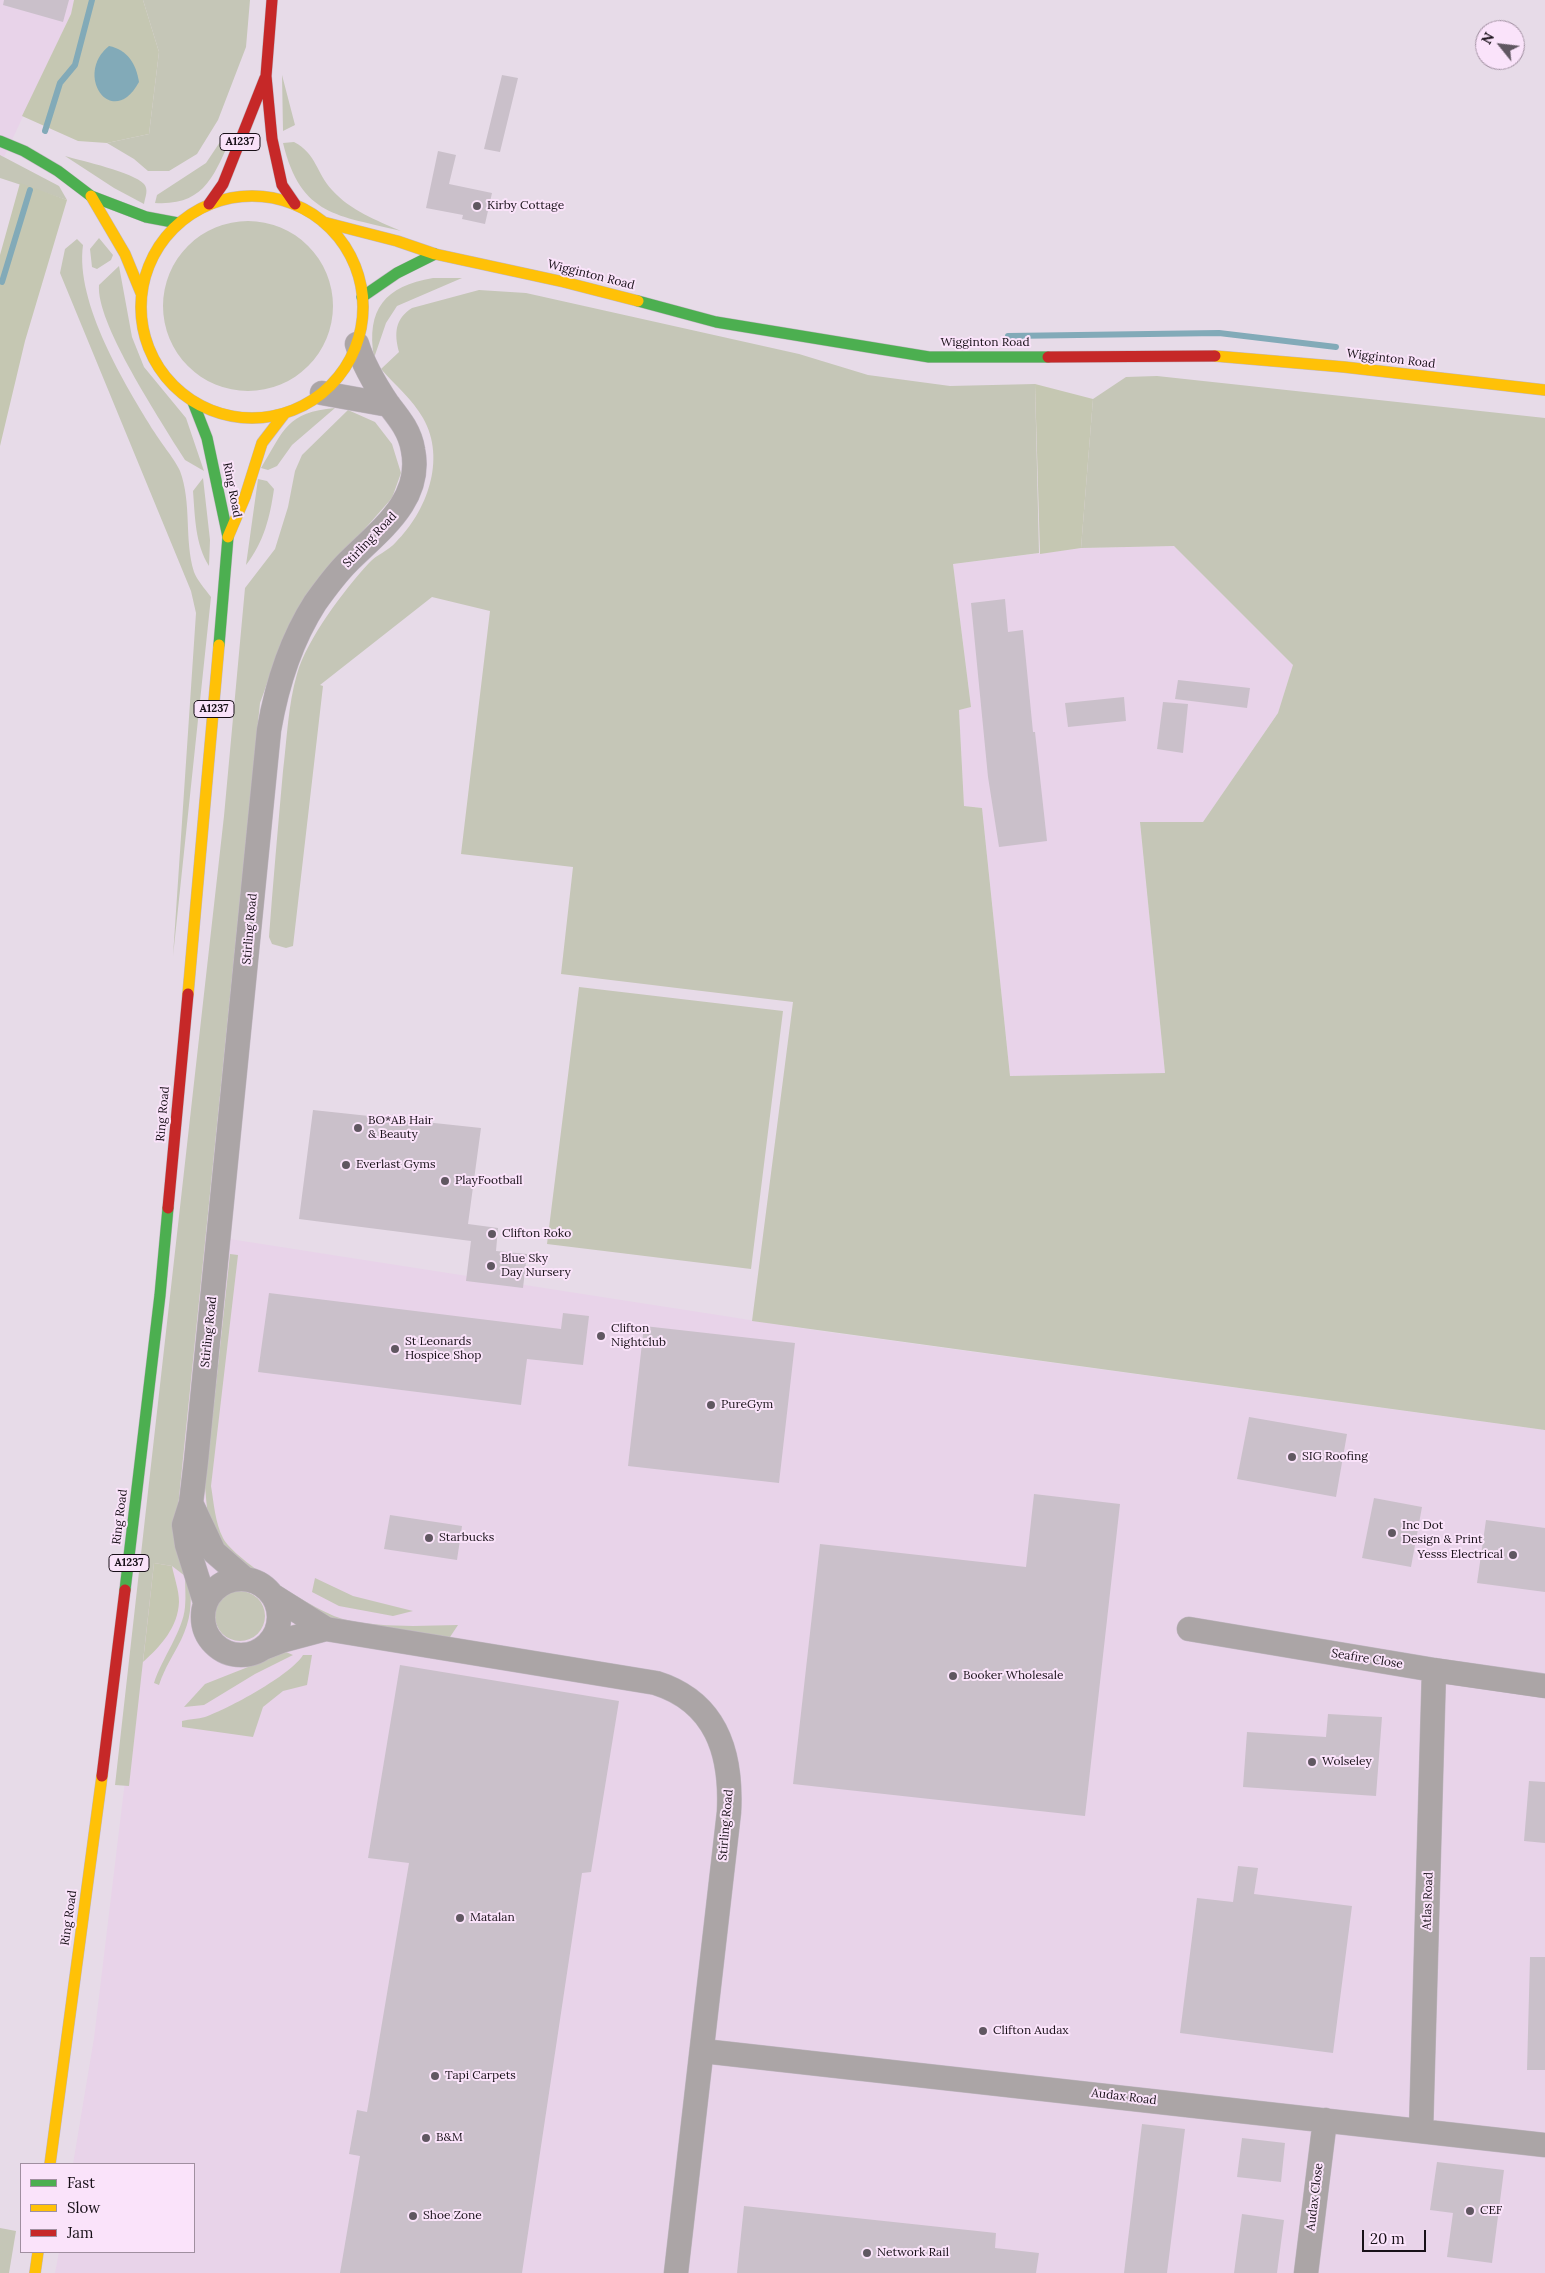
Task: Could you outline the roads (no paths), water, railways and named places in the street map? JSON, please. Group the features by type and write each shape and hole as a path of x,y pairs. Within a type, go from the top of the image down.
{"main road":[{"name":"A1237","path":"272,0 266,76 276,163 282,185 295,204"},
{"name":"A1237","path":"209,204 223,184 266,76"},
{"path":"0,141 24,151 58,171 91,196 123,209 178,223"},
{"path":"91,196 126,254 141,293"},
{"path":"237,197 267,197 295,204 323,222 338,237 350,256 358,276 362,297 362,320 357,344 343,371 322,393 311,401 285,413 262,418 238,418 215,412 193,402 168,380 151,355 142,324 141,293 148,267 160,243 178,223 209,204 237,197"},
{"name":"Wigginton Road","path":"323,222 397,241 435,254 564,282 716,322 929,357 1220,356 1344,367 1545,390"},
{"path":"362,297 380,281 396,271 435,254"},
{"name":"Ring Road","path":"193,402 207,438 216,473 218,498 228,537"},
{"name":"Ring Road","path":"50,2163 113,1694 166,1238 228,537 246,495 251,472 262,441 271,426 285,413"},
{"path":"35,2273 38,2253"}],"street":[{"name":"Stirling Road","path":"205,1602 201,1584 187,1545 184,1525 191,1503 269,730 274,698 297,634 315,604 347,562 402,507 410,492 414,477 413,449 402,420 389,405 361,357 357,344"},
{"path":"322,393 389,405"},
{"path":"191,1503 214,1552 246,1579"},
{"path":"233,1579 246,1579 260,1584 272,1595 278,1606 278,1624 272,1640 263,1648 241,1656 230,1654 213,1644 204,1627 202,1617 205,1602 221,1584 233,1579"},
{"name":"Stirling Road","path":"272,1595 326,1629 656,1683 674,1689 697,1705 716,1732 728,1766 730,1788 703,2051 676,2273"},
{"name":"Stirling Road","path":"263,1648 281,1641 326,1629"},
{"name":"Seafire Close","path":"1189,1629 1434,1670 1545,1686"},
{"name":"Atlas Road","path":"1421,2131 1434,1670"},
{"name":"Audax Road","path":"703,2051 1545,2145"},
{"name":"Audax Close","path":"1306,2273 1325,2120"}],"water":[{"path":"109,46 126,54 136,69 139,82 128,96 118,101 108,100 100,93 96,83 95,71 99,58"}],"waterway":[{"path":"45,131 60,83 75,65 92,0"},
{"path":"2,282 30,190"},
{"path":"1008,336 1219,333 1336,347"}],"place":[{"name":"Kirby Cottage","path":"477,206"},
{"name":"BO*AB Hair & Beauty","path":"358,1128"},
{"name":"Everlast Gyms","path":"346,1165"},
{"name":"PlayFootball","path":"445,1181"},
{"name":"Clifton Roko","path":"492,1234"},
{"name":"Blue Sky Day Nursery","path":"491,1266"},
{"name":"Clifton Nightclub","path":"601,1336"},
{"name":"St Leonards Hospice Shop","path":"395,1349"},
{"name":"PureGym","path":"711,1405"},
{"name":"SIG Roofing","path":"1292,1457"},
{"name":"Inc Dot Design & Print","path":"1392,1533"},
{"name":"Starbucks","path":"429,1538"},
{"name":"Yesss Electrical","path":"1513,1555"},
{"name":"Booker Wholesale","path":"953,1676"},
{"name":"Wolseley","path":"1312,1762"},
{"name":"Matalan","path":"460,1918"},
{"name":"Clifton Audax","path":"983,2031"},
{"name":"Tapi Carpets","path":"435,2076"},
{"name":"B&M","path":"426,2138"},
{"name":"CEF","path":"1470,2211"},
{"name":"Shoe Zone","path":"413,2216"},
{"name":"Network Rail","path":"867,2253"}]}
